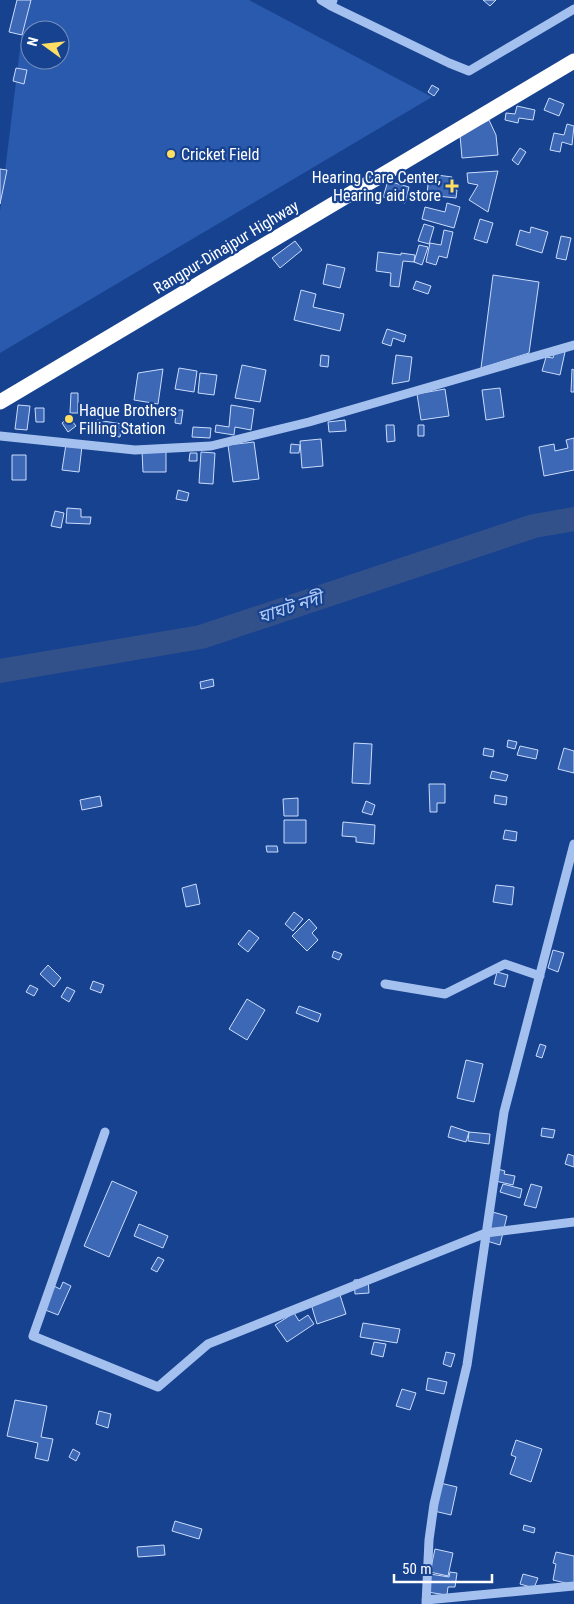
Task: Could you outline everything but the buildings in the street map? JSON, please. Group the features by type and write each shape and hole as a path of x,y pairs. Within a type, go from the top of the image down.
{"highway":[{"name":"Rangpur-Dinajpur Highway","path":"0,402 574,61"}],"street":[{"path":"320,0 332,3 449,63 469,71 574,9"},
{"path":"0,436 135,450 211,446 309,422 574,345"},
{"path":"574,844 504,1112 467,1365 434,1504 429,1540 426,1602 574,1586"},
{"path":"385,984 445,994 505,964 540,976"},
{"path":"105,1132 33,1336 158,1387 208,1344 486,1233 574,1222"}],"shaded area":[{"name":"Cricket Field","path":"26,0 249,0 432,97 0,353 0,212 20,49 20,70 70,70 70,20 24,20"}],"waterway":[{"name":"ঘাঘট নদী","path":"0,671 201,637 534,526 574,519"}],"place":[{"name":"Cricket Field","path":"171,154"},
{"name":"Hearing Care Center, Hearing aid store","path":"452,186"},
{"name":"Haque Brothers Filling Station","path":"69,419"}]}
